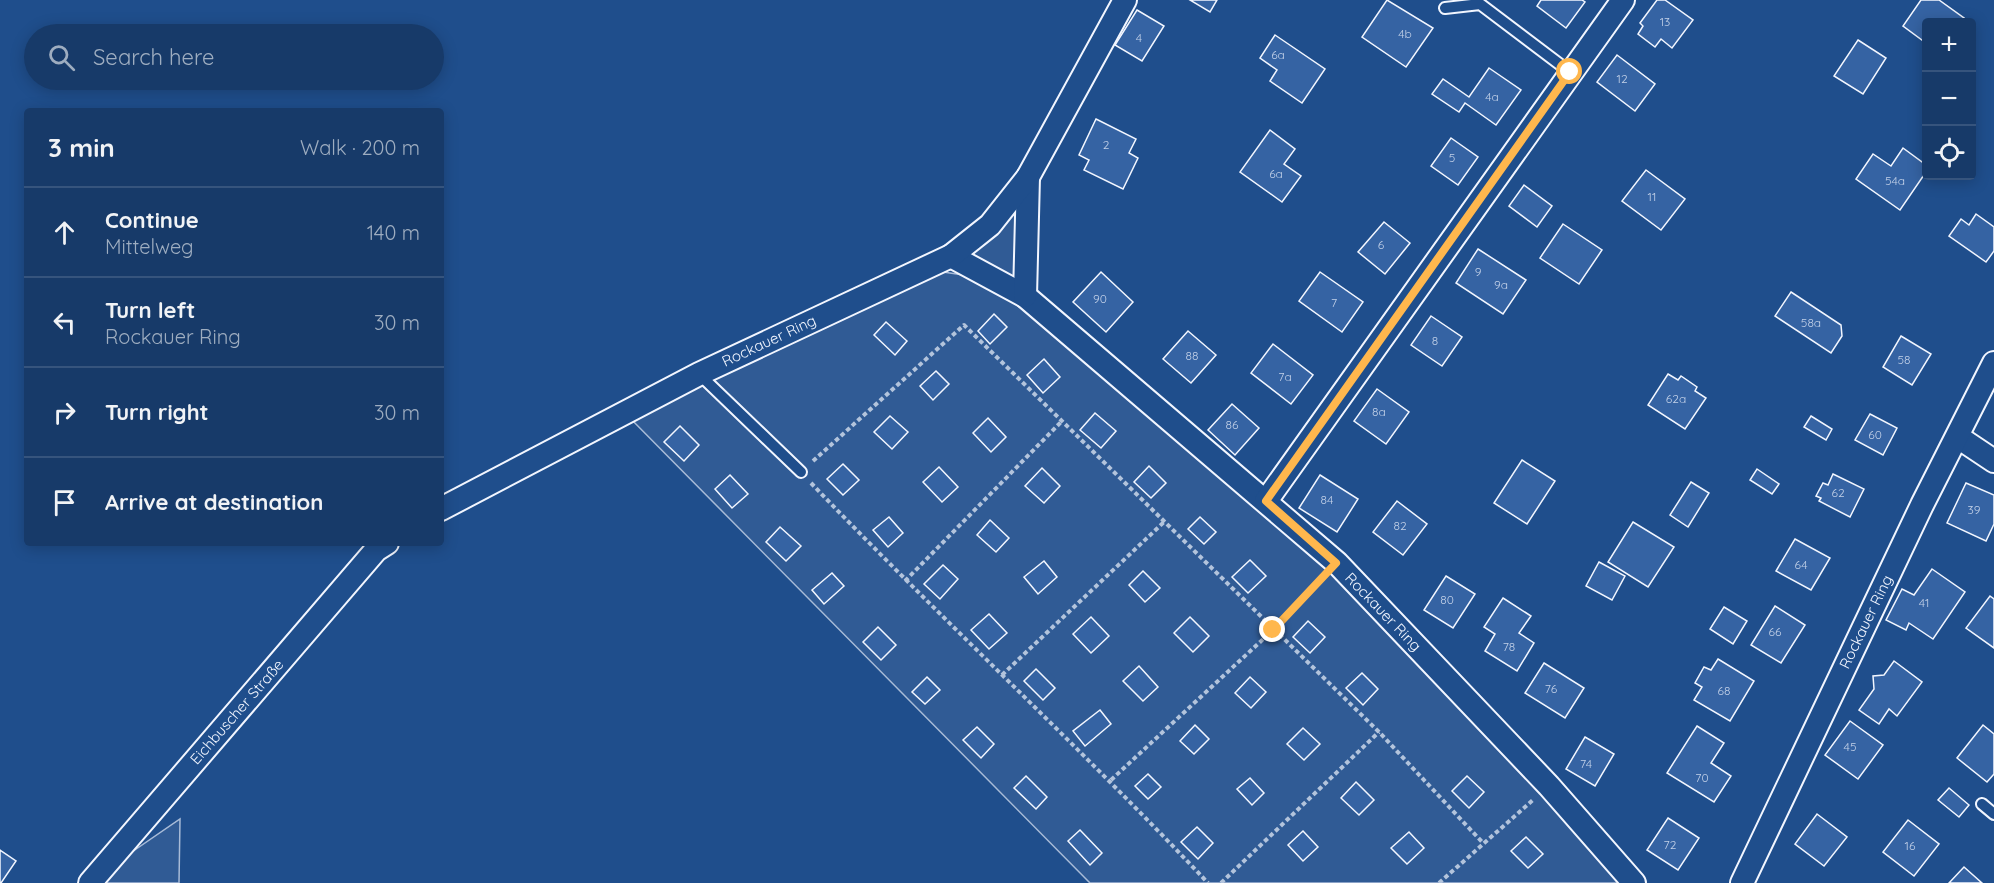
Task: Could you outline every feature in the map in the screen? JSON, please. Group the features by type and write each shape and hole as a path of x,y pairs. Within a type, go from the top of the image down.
{"street":[{"name":"Rockauer Ring","path":"444,507 589,429 699,374 951,256 990,225 1028,177 1125,0"},
{"path":"1266,501 1623,0"},
{"name":"Rockauer Ring","path":"1025,297 1028,177"},
{"name":"Rockauer Ring","path":"951,256 1025,297 1336,563 1549,786 1634,883"},
{"name":"Rockauer Ring","path":"1742,883 1922,505 1994,363"},
{"path":"1958,437 1994,461"},
{"name":"Eichbuscher Straße","path":"90,883 376,550 382,546"}],"lane":[{"path":"1445,8 1480,4 1570,72"},
{"path":"699,374 801,472"},
{"path":"1982,804 1994,813"}],"path":[{"path":"1208,883 1110,780 905,581 801,472 964,325 1379,732 1483,843"},
{"path":"905,581 1061,422"},
{"path":"1002,675 1164,522"},
{"path":"1110,780 1273,630 1336,563"},
{"path":"1221,883 1379,732"},
{"path":"1439,883 1549,786"}],"shaded area":[{"path":"1022,200 1018,282 961,255"},
{"path":"943,272 984,278 1016,301 1266,501 1628,883 1090,883 624,412"},
{"path":"180,819 179,883 90,883 94,878"}],"building":[{"path":"1190,0 1217,0 1210,12"},
{"path":"1387,0 1433,28 1406,67 1362,37"},
{"path":"1541,0 1582,0 1585,2 1566,28 1537,6"},
{"path":"1657,0 1665,0 1693,20 1672,48 1661,39 1655,47 1638,34 1643,26 1640,23"},
{"path":"1921,0 1939,0 1964,18 1922,18 1922,40 1903,26"},
{"path":"1137,10 1164,26 1142,61 1115,45"},
{"path":"1275,35 1325,69 1302,103 1270,81 1277,70 1260,58"},
{"path":"1858,40 1886,58 1863,94 1834,76"},
{"path":"1617,55 1655,84 1635,111 1597,82"},
{"path":"1489,68 1521,90 1496,125 1465,103 1459,112 1432,94 1443,79 1469,97"},
{"path":"1096,119 1136,139 1129,153 1138,158 1123,189 1084,170 1089,160 1079,155"},
{"path":"1270,130 1295,149 1284,164 1301,176 1282,202 1240,172"},
{"path":"1451,138 1478,157 1458,185 1431,166"},
{"path":"1903,148 1922,162 1922,178 1900,210 1856,179 1873,154 1891,166"},
{"path":"1646,170 1685,199 1661,230 1622,201"},
{"path":"1524,185 1552,206 1537,227 1509,206"},
{"path":"1976,214 1994,227 1994,251 1986,262 1949,236 1961,219 1969,225"},
{"path":"1384,222 1410,243 1385,274 1358,252"},
{"path":"1563,224 1602,250 1579,284 1540,258"},
{"path":"1478,249 1526,280 1503,314 1456,283"},
{"path":"1101,272 1133,302 1106,332 1073,302"},
{"path":"1320,272 1363,302 1342,332 1299,301"},
{"path":"1791,292 1841,325 1842,336 1831,353 1775,316"},
{"path":"994,314 1007,327 990,344 978,331"},
{"path":"1431,316 1462,337 1442,366 1411,345"},
{"path":"886,322 907,341 895,355 874,335"},
{"path":"1188,331 1216,355 1191,383 1163,359"},
{"path":"1901,336 1931,354 1912,385 1883,367"},
{"path":"1273,344 1313,375 1291,404 1251,373"},
{"path":"1044,359 1060,377 1043,393 1027,375"},
{"path":"936,371 949,384 933,400 920,386"},
{"path":"1668,374 1678,380 1681,376 1697,387 1695,391 1706,398 1685,429 1648,405"},
{"path":"1377,389 1409,412 1386,444 1354,421"},
{"path":"1232,404 1259,428 1235,455 1208,430"},
{"path":"1095,413 1116,431 1101,448 1080,430"},
{"path":"1870,414 1897,428 1883,455 1855,440"},
{"path":"890,416 908,432 892,449 874,432"},
{"path":"1811,416 1832,429 1826,440 1804,427"},
{"path":"988,418 1006,437 991,452 973,433"},
{"path":"680,426 699,445 684,461 664,442"},
{"path":"1522,460 1555,481 1527,524 1494,503"},
{"path":"843,464 859,480 843,495 827,479"},
{"path":"1149,466 1166,483 1151,498 1134,482"},
{"path":"939,467 958,487 942,502 923,482"},
{"path":"1042,468 1060,486 1044,503 1025,486"},
{"path":"1757,469 1779,484 1772,494 1750,480"},
{"path":"1833,474 1864,489 1850,517 1819,501 1821,498 1816,496 1823,483 1828,485"},
{"path":"730,475 748,494 732,508 715,489"},
{"path":"1320,475 1358,499 1337,532 1299,508"},
{"path":"1691,482 1709,493 1688,527 1670,515"},
{"path":"1966,483 1994,495 1994,524 1986,541 1947,523"},
{"path":"1397,501 1427,524 1403,555 1373,532"},
{"path":"889,517 903,533 888,547 873,530"},
{"path":"1200,517 1216,532 1204,544 1188,529"},
{"path":"990,520 1009,538 996,552 977,535"},
{"path":"1633,522 1674,547 1648,587 1608,562"},
{"path":"780,527 801,546 786,561 766,542"},
{"path":"1795,539 1830,558 1811,590 1776,571"},
{"path":"1250,560 1266,576 1248,593 1232,577"},
{"path":"1044,561 1057,577 1038,594 1024,577"},
{"path":"1599,562 1625,576 1612,600 1586,586"},
{"path":"943,565 958,579 940,599 924,584"},
{"path":"1932,569 1965,592 1933,639 1909,623 1906,630 1886,620 1902,589 1914,595"},
{"path":"1143,571 1160,588 1145,602 1129,585"},
{"path":"832,573 844,586 824,604 812,590"},
{"path":"1446,576 1475,594 1453,628 1424,610"},
{"path":"1990,596 1994,599 1994,648 1966,628"},
{"path":"1503,598 1531,616 1519,633 1534,643 1517,671 1485,651 1495,634 1484,627"},
{"path":"1775,606 1805,625 1781,663 1751,645"},
{"path":"1724,607 1747,621 1733,644 1710,629"},
{"path":"989,614 1007,633 989,649 971,630"},
{"path":"1091,617 1109,636 1091,653 1073,634"},
{"path":"1190,617 1209,636 1193,652 1174,633"},
{"path":"1308,621 1325,637 1310,653 1293,637"},
{"path":"878,627 896,645 881,660 863,642"},
{"path":"1718,659 1754,681 1730,721 1694,700 1702,687 1695,683 1704,667 1711,670"},
{"path":"1894,661 1922,682 1897,716 1889,709 1879,724 1859,710 1874,689 1873,676 1884,675"},
{"path":"1544,663 1584,688 1565,718 1525,693"},
{"path":"1139,666 1158,687 1143,701 1123,681"},
{"path":"1036,669 1055,688 1043,700 1024,681"},
{"path":"1362,673 1378,689 1363,705 1346,688"},
{"path":"927,677 940,690 925,704 912,692"},
{"path":"1250,677 1266,692 1251,708 1235,693"},
{"path":"1100,710 1111,724 1085,746 1073,731"},
{"path":"1850,721 1883,745 1858,779 1825,755"},
{"path":"1195,725 1209,739 1194,754 1180,741"},
{"path":"1983,725 1994,734 1994,774 1987,782 1957,758"},
{"path":"1697,726 1724,743 1711,763 1731,776 1714,802 1667,773"},
{"path":"977,727 994,744 981,758 963,740"},
{"path":"1303,728 1320,744 1304,760 1287,744"},
{"path":"1585,737 1614,754 1595,786 1566,769"},
{"path":"1148,774 1161,787 1148,799 1135,786"},
{"path":"1026,776 1047,797 1036,809 1014,788"},
{"path":"1467,776 1484,792 1469,808 1452,791"},
{"path":"1250,778 1264,793 1252,805 1237,789"},
{"path":"1356,782 1374,800 1359,815 1341,798"},
{"path":"1949,788 1969,805 1959,817 1938,800"},
{"path":"1817,814 1847,837 1824,866 1795,844"},
{"path":"1668,818 1699,838 1678,870 1647,850"},
{"path":"1908,820 1939,844 1914,876 1883,852"},
{"path":"1197,827 1213,843 1198,859 1181,842"},
{"path":"1080,830 1102,853 1090,865 1068,841"},
{"path":"1303,831 1318,847 1303,861 1288,845"},
{"path":"1409,832 1424,848 1407,864 1391,848"},
{"path":"1526,837 1543,854 1528,868 1511,851"},
{"path":"0,850 16,861 1,883 0,883"},
{"path":"1964,867 1982,883 1949,883"}],"route":[{"path":"1273,630 1305,593 1336,563 1266,501 1570,72"}]}
